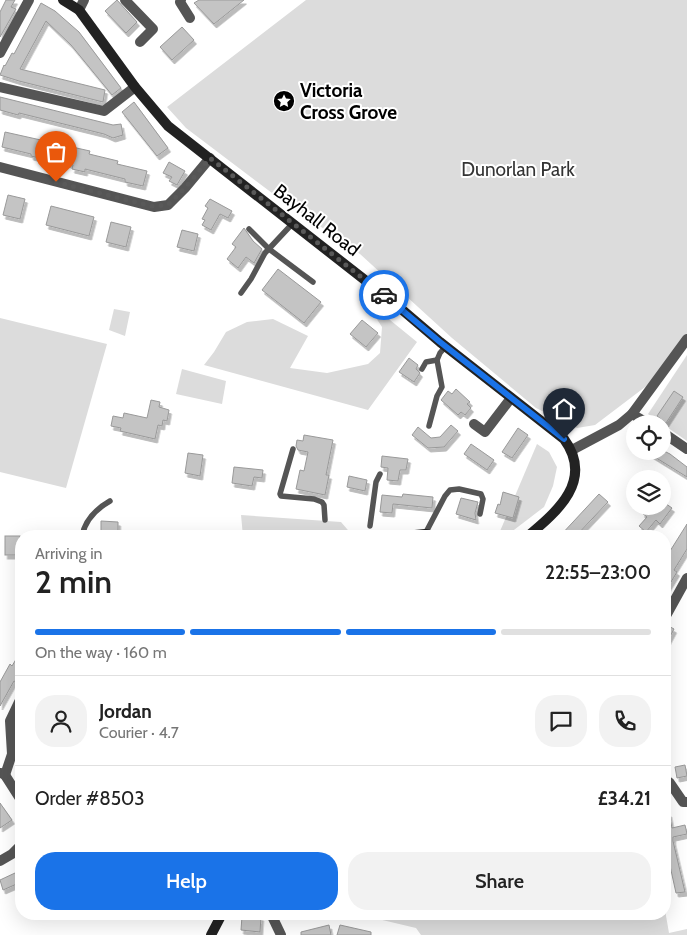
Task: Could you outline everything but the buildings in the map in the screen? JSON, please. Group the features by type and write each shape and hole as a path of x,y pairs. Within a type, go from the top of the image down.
{"street":[{"path":"0,53 30,0"},
{"name":"Bayhall Road","path":"63,0 79,10 135,88 168,126 386,296 564,439 572,450"},
{"path":"79,10 84,0"},
{"path":"125,0 153,30 140,42"},
{"path":"181,0 180,2 190,18"},
{"path":"0,86 104,111 135,88"},
{"path":"0,167 154,207 168,205 210,158"},
{"path":"536,530 546,522 568,497 574,478 572,450 619,425 632,414 687,339"},
{"path":"474,424 485,432 511,398"},
{"path":"671,438 687,449"},
{"path":"671,607 687,578"},
{"path":"15,711 10,721 12,754 2,776 15,792"},
{"path":"671,784 683,802 687,802"},
{"path":"0,861 15,851"},
{"path":"211,935 219,920"},
{"path":"274,920 281,935"}],"lane":[{"path":"241,293 251,279 259,261 293,223"},
{"path":"249,229 269,249 312,282"},
{"path":"429,426 437,396 442,387 437,360 446,346"},
{"path":"422,370 426,362 437,360"},
{"path":"293,449 280,494 281,496 319,500 324,505 325,520"},
{"path":"370,526 376,482 380,474"},
{"path":"432,530 445,496 450,490 464,490 481,494 483,499 480,514"},
{"path":"83,530 84,526 98,508 110,501"}],"green space":[{"name":"Dunorlan Park","path":"306,0 687,0 687,335 653,381 595,425 577,428 536,408 452,338 360,254 272,193 186,128 167,107"},
{"path":"363,298 417,342 368,410 204,365 226,332 247,322 273,319 308,336 290,368 327,373 368,364 380,353 382,327"},
{"path":"114,309 130,312 125,336 109,330"},
{"path":"0,318 107,344 66,488 0,472"},
{"path":"687,355 687,441 671,430 671,415 648,414"},
{"path":"182,369 226,381 222,404 176,394"},
{"path":"537,444 549,452 557,467 553,486 544,507 514,530 501,530"},
{"path":"241,515 341,522 348,530 242,530"},
{"path":"382,920 667,920 669,933 687,929 687,935 421,935 416,928"}],"way so far":[{"path":"56,182 154,207 168,205 210,158 384,295"}],"place":[{"name":"Victoria Cross Grove","path":"284,101"}],"route":[{"path":"384,295 440,342 564,439"}]}
